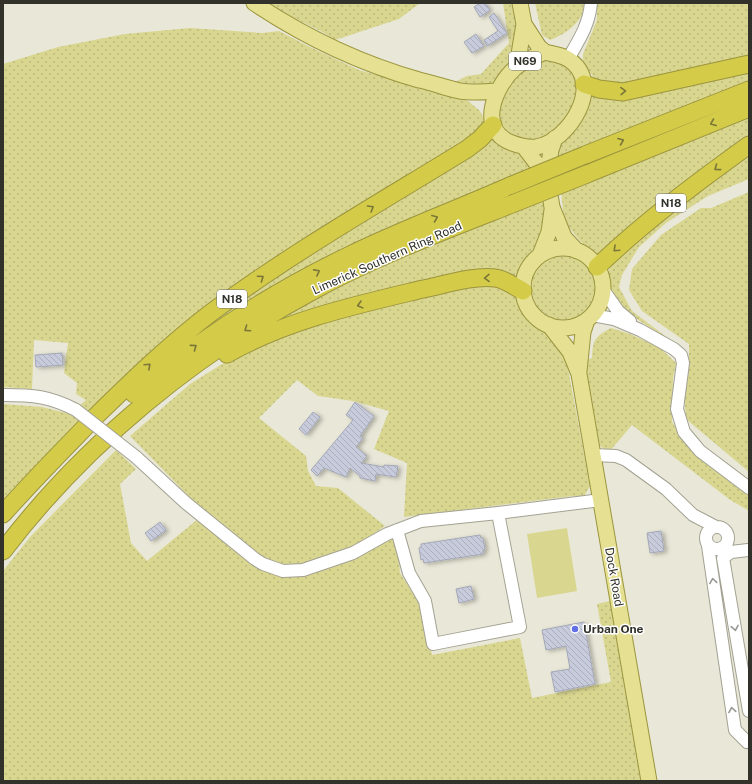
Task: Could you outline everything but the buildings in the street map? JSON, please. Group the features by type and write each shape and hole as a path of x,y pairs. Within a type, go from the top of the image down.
{"highway":[{"path":"584,84 623,92 749,64"},
{"name":"Limerick Southern Ring Road","path":"3,526 35,488 92,432 163,370 226,325 262,302 347,256 512,185 749,90"},
{"name":"Limerick Southern Ring Road","path":"3,551 53,491 89,454 124,422 208,355 256,323 317,288 376,260 749,108"},
{"name":"N18","path":"3,514 36,476 108,404 182,336 267,274 480,140 492,120"},
{"name":"N18","path":"597,267 639,228 689,188 749,145"},
{"name":"N18","path":"89,454 155,402 208,364 244,344 314,317 453,282 484,278 497,278 523,291"},
{"name":"N18","path":"3,562 70,487 179,385"}],"main road":[{"path":"254,3 277,18 335,50 395,73 460,91 497,91"},
{"name":"N69","path":"517,66 524,24 520,3"},
{"name":"N69","path":"524,24 539,47 545,52 568,59"},
{"name":"N69","path":"492,120 493,101 497,91 507,75 517,66 545,52"},
{"path":"460,91 476,100 492,120 499,134 509,142 524,147 537,147 555,138 572,121 580,107 584,95 583,76 568,59"},
{"path":"555,138 551,150 547,177 552,207 564,237 577,251"},
{"path":"524,147 547,177"},
{"path":"540,255 549,232 552,207"},
{"path":"568,248 577,251 588,257 597,267 601,277 602,288 598,307 590,317 575,326 562,328 549,326 539,320 531,312 525,302 523,291 527,271 540,255 549,250 568,248"},
{"name":"Dock Road","path":"579,374 583,332 590,317"},
{"name":"Dock Road","path":"549,326 570,352 579,374 649,781"}],"street":[{"path":"568,59 581,37 587,23 590,15 591,3"},
{"path":"602,288 618,311 640,330"},
{"path":"590,317 614,319 640,330 674,349 681,355 683,363 677,409 684,432 700,451 749,488"},
{"path":"3,395 30,395 62,403 76,410 136,457 186,503 255,559 263,564 282,571 303,570 331,562 353,553 387,534 421,520 498,513 601,500"},
{"path":"593,455 616,456 626,460 666,489 693,515 725,531 726,549 749,712"},
{"path":"397,530 410,573 425,601 433,644 520,627 498,513"},
{"path":"693,515 707,542 713,549 748,551"},
{"path":"716,527 710,530 707,542 735,730 747,742 749,741"}],"shaded area":[{"path":"267,3 420,3 399,19 335,40"},
{"path":"503,3 515,3 516,15 515,47 507,67 492,85 455,82 467,76 481,74 509,43"},
{"path":"535,3 584,3 581,16 578,21 568,31 550,40 542,35"},
{"path":"597,3 749,3 749,58 621,89 600,85 583,64 583,54 597,20"},
{"path":"190,28 262,33 279,31 359,70 468,101 479,110 485,119 481,128 472,139 214,308 3,509 3,404 42,407 70,414 86,400 76,394 77,383 64,373 68,343 34,340 32,389 3,387 3,64 58,47 125,34"},
{"path":"554,59 567,67 574,75 579,91 576,104 565,120 557,128 540,139 531,142 523,142 507,133 501,125 499,114 502,97 511,82 523,70 541,61"},
{"path":"749,68 749,82 555,160 560,143 590,92"},
{"path":"749,114 749,144 600,258 580,241 564,221 561,190"},
{"path":"495,137 506,148 524,154 534,168 171,354 254,291"},
{"path":"749,157 749,179 708,196 666,223 639,247 622,275 619,287 632,311 681,348 637,319 618,304 611,292 608,273 613,259 706,185"},
{"path":"749,192 749,472 686,419 684,390 689,371 689,344 642,311 629,290 632,269 661,235 701,208 711,208"},
{"path":"544,198 546,223 542,240 524,260 517,279 494,271 258,331 364,272"},
{"path":"557,254 571,254 583,259 592,268 597,280 595,300 588,311 571,320 557,320 545,315 536,306 531,294 531,280 536,268 545,259"},
{"path":"497,282 514,294 526,318 547,332 560,345 567,363 590,486 583,498 573,496 404,517 407,463 374,449 389,411 353,401 318,396 297,380 259,418 306,456 308,471 316,486 338,488 385,526 343,554 299,567 278,565 260,559 208,516 130,436 190,384 235,356 285,334 351,311 477,283"},
{"path":"611,328 630,334 660,348 676,363 673,378 672,422 688,446 749,493 749,511 729,499 632,425 609,452 600,446 584,361 592,358 594,343 598,337"},
{"path":"116,450 136,469 120,484 131,543 147,561 198,519 258,569 266,572 298,576 360,557 380,544 397,537 400,573 423,609 432,655 520,638 532,698 611,682 597,604 610,601 641,781 3,781 3,571 30,537"},
{"path":"567,528 577,591 537,598 527,534"}],"place":[{"name":"Urban One","path":"575,629"}]}
